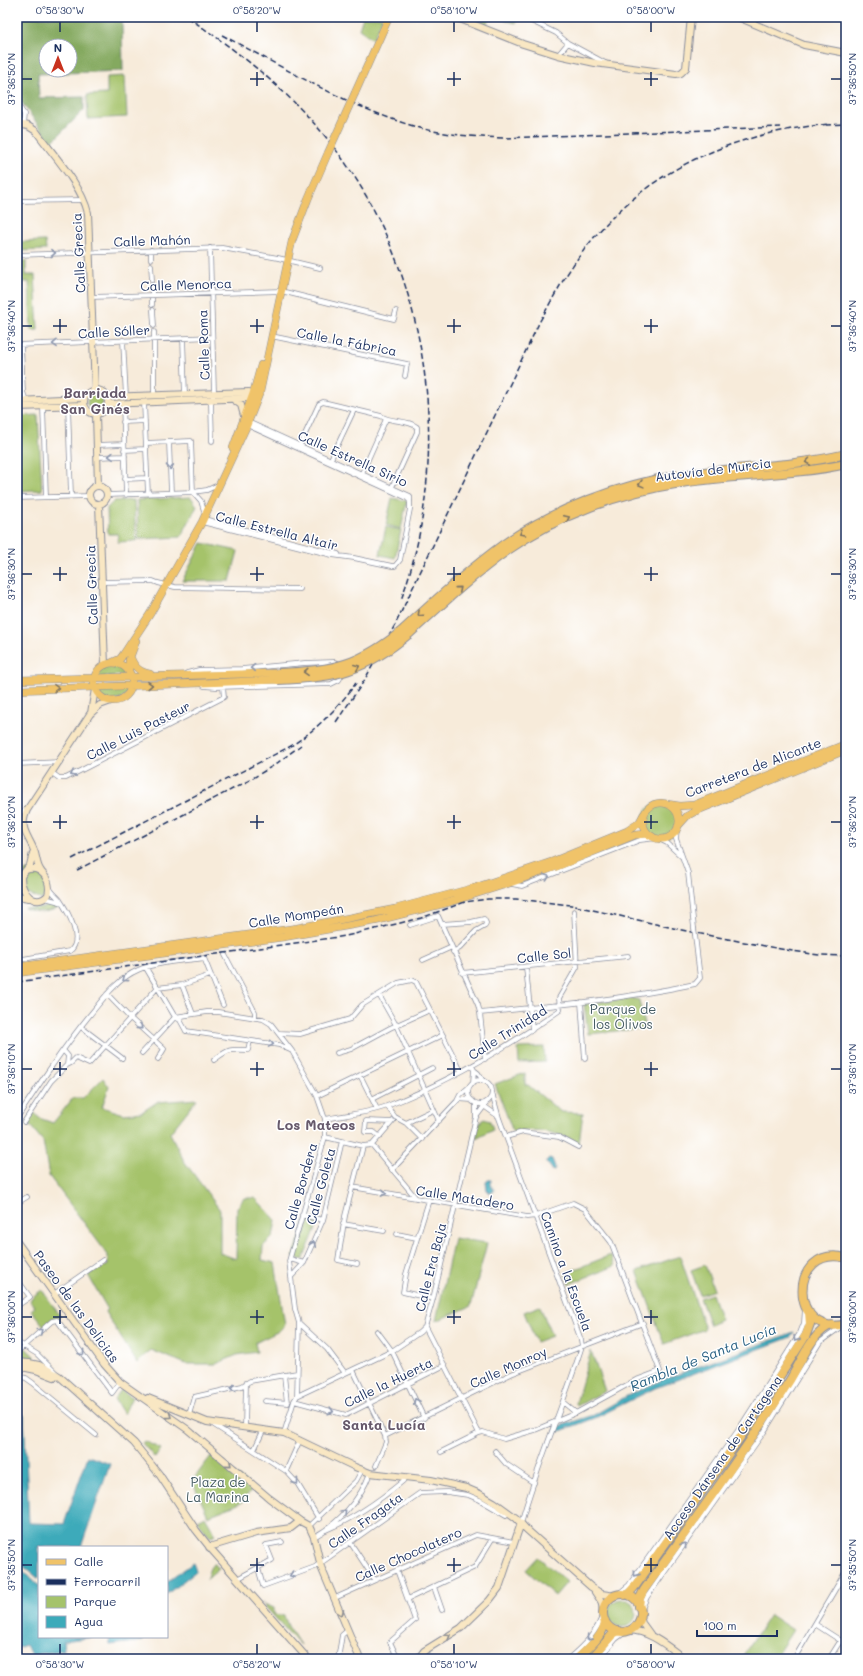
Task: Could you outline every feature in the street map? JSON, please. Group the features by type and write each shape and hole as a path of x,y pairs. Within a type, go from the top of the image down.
{"highway":[{"name":"Autovía de Murcia","path":"278,677 312,679 336,675 355,668 377,657 403,639 455,592 509,550 547,528 582,511 618,498 664,486 763,470 846,454"},
{"name":"Autovía de Murcia","path":"763,470 814,470 846,464"},
{"path":"843,1256 825,1258 810,1268 802,1285 802,1294 809,1312 819,1321 832,1325 846,1324"},
{"name":"Acceso Dársena de Cartagena","path":"619,1595 629,1593 636,1586 762,1404 806,1335 810,1324 809,1312"},
{"name":"Acceso Dársena de Cartagena","path":"640,1612 640,1598 644,1590 752,1438 817,1336 822,1330 832,1325"},
{"path":"577,1659 601,1634 605,1621 603,1611 608,1600 619,1595 633,1598 640,1612 637,1623 625,1631 613,1634 591,1659"},
{"path":"605,1621 611,1628 625,1631"}],"main road":[{"path":"145,623 130,656 130,675 132,686 130,691 120,700 111,701 100,697 94,688 94,678 98,670 120,659 145,623 167,586 204,519 260,392 287,260 303,211 388,17"},
{"path":"247,421 253,395 271,336"},
{"path":"253,395 265,369"},
{"path":"130,656 135,666 140,671 168,676"},
{"path":"108,664 121,665 130,675"},
{"path":"17,680 94,678 130,675 278,677"},
{"path":"17,690 94,688 278,677"},
{"name":"Carretera de Alicante","path":"667,804 680,806 694,805 846,744"},
{"name":"Carretera de Alicante","path":"678,827 687,816 696,811 846,750"},
{"path":"659,803 667,804 674,808 679,818 678,827 671,835 656,838 643,834 633,836 556,867 510,883 475,891 627,831 639,823 644,814 652,805 659,803"},
{"path":"644,814 644,826 656,838"},
{"name":"Calle Mompeán","path":"119,954 326,924 475,891"},
{"name":"Calle Mompeán","path":"119,954 135,956 327,930 397,916 475,891"},
{"path":"17,973 106,960 119,954"},
{"path":"17,967 119,954"}],"street":[{"path":"455,17 523,44 558,55 611,65 676,74 681,73 686,68 691,17"},
{"path":"522,17 556,33 568,43 611,65"},
{"path":"738,17 804,45 846,54"},
{"path":"558,55 568,43"},
{"path":"17,104 24,114 20,125"},
{"name":"Calle Grecia","path":"20,125 36,131 73,182 84,200 88,213 95,390"},
{"path":"17,201 84,200"},
{"name":"Calle Roma","path":"210,248 213,396 212,441"},
{"name":"Calle Mahón","path":"17,255 222,248 287,260 320,268"},
{"path":"151,250 151,259"},
{"path":"151,264 152,280"},
{"path":"152,286 152,304"},
{"name":"Calle Menorca","path":"91,297 281,291 394,319 396,310"},
{"path":"153,310 154,326"},
{"path":"154,332 154,396"},
{"name":"Calle la Fábrica","path":"271,336 407,364 405,376"},
{"name":"Calle Sóller","path":"19,345 212,337"},
{"path":"183,338 185,394"},
{"path":"123,340 126,397"},
{"path":"19,345 23,392 26,401"},
{"path":"95,390 101,391 106,397 108,404 104,410 96,414 88,411 84,401 88,392 95,390"},
{"path":"108,404 249,392 253,395"},
{"path":"106,397 185,394 232,399 253,395"},
{"path":"232,399 241,405 247,421"},
{"path":"17,401 84,401"},
{"path":"17,407 68,405 84,401"},
{"path":"144,402 148,494"},
{"path":"300,445 319,404 323,402 416,426 417,432 392,487"},
{"path":"122,403 126,494"},
{"path":"68,405 71,496"},
{"path":"43,406 46,497"},
{"path":"331,459 354,410"},
{"path":"96,414 98,486"},
{"path":"362,473 386,419"},
{"path":"123,422 145,421"},
{"name":"Calle Estrella Sirio","path":"247,421 408,494 410,496 410,501"},
{"name":"Calle Estrella Sirio","path":"247,421 407,498 410,501"},
{"path":"146,443 192,441 196,491 201,501 204,519"},
{"path":"169,442 170,493"},
{"path":"97,445 124,444"},
{"path":"124,450 146,449"},
{"path":"97,457 124,456"},
{"path":"125,479 147,478"},
{"path":"108,495 207,490 220,484"},
{"path":"98,486 105,489 108,495 105,502 99,504 92,501 89,496 92,488 98,486"},
{"path":"196,491 208,494 212,501 206,503 201,501"},
{"path":"17,498 89,496"},
{"name":"Calle Estrella Altair","path":"204,519 332,555 395,566 400,560 410,501"},
{"name":"Calle Grecia","path":"99,504 102,582 108,664"},
{"path":"102,582 153,581 174,587 300,589"},
{"path":"168,676 199,670 242,669 327,662 338,662 343,674 339,680 331,684 223,687 169,684"},
{"name":"Calle Luis Pasteur","path":"52,773 59,778 66,778 224,698 223,687"},
{"path":"90,714 94,688"},
{"path":"24,831 23,822 27,810 60,762 90,714 100,706 111,701"},
{"path":"17,764 60,762"},
{"path":"17,813 27,810"},
{"path":"17,817 33,849 51,892 62,904 76,935 76,944 72,950 17,960"},
{"path":"480,1013 560,1005 695,984 700,978 688,873 681,856 676,837 678,827"},
{"path":"656,838 667,843 681,856"},
{"path":"17,886 31,862 33,849"},
{"path":"26,870 34,868 41,871"},
{"path":"21,878 23,889 30,898"},
{"path":"45,898 48,895 49,886"},
{"path":"17,896 38,900 45,898 56,900 62,904"},
{"path":"560,1005 559,998 562,990 576,970 577,962 574,911"},
{"path":"410,925 438,916 480,1013 485,1059"},
{"path":"423,960 460,948 476,931 485,926 486,923 484,919 482,919 471,922 442,924"},
{"path":"142,1053 175,1017 218,1012 255,1018 255,1012 225,955"},
{"name":"Calle Sol","path":"462,972 628,956"},
{"path":"17,1118 63,1050 107,994 128,976 140,969 204,958 223,1005"},
{"path":"526,967 532,1030"},
{"path":"146,968 175,1017 180,1020 186,1031 279,1045 292,1051"},
{"path":"24,1122 51,1081 76,1058 89,1064 157,988 182,985 210,975"},
{"path":"279,1033 300,1034 350,1020 362,1005 398,983 412,980 416,982 461,1071"},
{"path":"182,985 193,1014"},
{"path":"107,994 130,1018 164,1049 158,1059"},
{"path":"379,995 396,1025 439,1121"},
{"path":"581,1002 585,1059"},
{"name":"Calle Trinidad","path":"325,1119 387,1106 461,1071 473,1068 560,1010 560,1005"},
{"path":"337,1053 351,1049 396,1025 430,1010"},
{"name":"Calle Bordera","path":"255,1018 263,1019 271,1024 292,1051 317,1096 325,1119 325,1137 290,1259"},
{"path":"81,1027 107,1045 122,1058"},
{"path":"182,1035 186,1031"},
{"path":"317,1096 443,1035"},
{"path":"214,1060 225,1051 234,1049 248,1050 250,1040"},
{"path":"63,1050 68,1056 67,1065"},
{"path":"372,1099 432,1068"},
{"path":"473,1068 483,1081 488,1083 491,1088 492,1093 485,1104"},
{"path":"473,1068 473,1083"},
{"path":"360,1075 378,1109"},
{"path":"392,1170 439,1121 458,1100 460,1095 473,1083 483,1081"},
{"path":"469,1087 468,1092 475,1102"},
{"name":"Camino a la Escuela","path":"492,1093 498,1116 536,1216 582,1346 564,1403 555,1422 521,1524"},
{"path":"458,1100 485,1104 498,1116"},
{"name":"Calle Era Baja","path":"297,1396 392,1351 420,1332 425,1326 433,1299 476,1117 475,1102"},
{"name":"Calle Era Baja","path":"476,1117 485,1104"},
{"path":"387,1106 395,1118 406,1123 422,1138"},
{"path":"406,1123 433,1110"},
{"path":"325,1137 363,1146 372,1145 395,1118"},
{"path":"380,1137 374,1132 365,1132 366,1122 392,1122"},
{"path":"506,1137 523,1132 559,1137 578,1147"},
{"name":"Calle Goleta","path":"292,1276 304,1263 323,1220 342,1142"},
{"path":"372,1145 416,1198"},
{"path":"357,1264 338,1260 352,1187 363,1146"},
{"name":"Calle Matadero","path":"352,1187 527,1217 536,1216 573,1203 585,1209 611,1242 643,1323"},
{"path":"17,1203 27,1197"},
{"path":"429,1200 417,1238 403,1292 433,1299"},
{"path":"302,1215 323,1220"},
{"path":"344,1224 384,1231"},
{"path":"397,1234 417,1238"},
{"name":"Paseo de las Delicias","path":"17,1242 104,1364 120,1382 199,1439 300,1521 309,1526"},
{"path":"284,1433 293,1402 297,1396 299,1322 290,1259 304,1263"},
{"path":"54,1294 102,1260"},
{"path":"17,1279 30,1297 17,1306"},
{"path":"592,1587 602,1594 619,1595 629,1585 758,1401 802,1328 805,1316 804,1302"},
{"name":"Paseo de las Delicias","path":"23,1346 54,1320 58,1320 112,1392 120,1382"},
{"path":"299,1322 327,1349 345,1373"},
{"path":"441,1452 483,1432 504,1439 535,1430 576,1413 636,1380 660,1371 643,1323"},
{"name":"Calle Monroy","path":"385,1436 511,1374 643,1323"},
{"path":"651,1635 642,1623 640,1612 647,1597 764,1432 820,1342 846,1324"},
{"path":"425,1326 479,1433"},
{"path":"377,1331 392,1351 424,1418"},
{"path":"17,1342 52,1368 144,1454 160,1474 196,1530 209,1547 308,1659"},
{"path":"17,1352 23,1346"},
{"path":"29,1350 34,1356 32,1363"},
{"path":"17,1365 32,1363 59,1376"},
{"path":"17,1365 51,1375 70,1385"},
{"name":"Calle la Huerta","path":"265,1401 287,1403 293,1402 346,1415 445,1365"},
{"path":"353,1370 385,1436 386,1442 376,1466"},
{"path":"189,1415 192,1399 194,1397 242,1386 246,1383 297,1373"},
{"path":"284,1375 287,1403"},
{"path":"17,1376 26,1378 33,1383 96,1435"},
{"path":"245,1427 246,1383"},
{"name":"Paseo de las Delicias","path":"137,1393 207,1422 284,1433 366,1472 435,1481 466,1488 487,1497 508,1512 592,1587"},
{"path":"564,1403 576,1413"},
{"path":"207,1422 286,1471 297,1483 319,1519"},
{"path":"254,1450 264,1429"},
{"path":"286,1471 300,1440"},
{"path":"495,1451 506,1464 534,1484"},
{"path":"360,1659 320,1564 314,1537 309,1526 319,1519 366,1472"},
{"path":"326,1530 354,1502 367,1483 366,1472"},
{"path":"314,1537 349,1520 378,1502 403,1481 404,1478"},
{"name":"Calle Fragata","path":"258,1568 263,1586 315,1567 420,1493 447,1492 468,1496 480,1500 506,1515 508,1512"},
{"path":"209,1547 256,1533 291,1528 300,1521"},
{"path":"418,1659 424,1651 461,1628 489,1601 499,1588 521,1524"},
{"name":"Calle Chocolatero","path":"335,1598 476,1535 514,1542"},
{"path":"408,1599 477,1566 492,1539"},
{"path":"237,1579 272,1560 266,1545 282,1542"},
{"path":"350,1542 375,1580"},
{"path":"398,1570 415,1620 390,1642 398,1659"},
{"path":"794,1659 846,1571"},
{"path":"434,1586 442,1610"},
{"path":"568,1659 594,1632 599,1624 603,1611 601,1601 592,1587"},
{"path":"815,1624 846,1644"},
{"path":"338,1659 342,1635 348,1630"},
{"path":"599,1659 625,1631 640,1631 651,1635 685,1659"},
{"path":"830,1659 841,1640"}],"green space":[{"path":"17,17 122,17 123,71 78,73 78,38 38,38 39,98 84,97 84,110 51,143 17,96"},
{"path":"363,17 383,17 373,39 359,29"},
{"path":"470,17 490,17 487,24"},
{"path":"491,17 513,17 517,19 516,23"},
{"path":"125,76 127,117 88,119 87,95 107,94 107,77"},
{"path":"45,241 46,250 17,251 17,242"},
{"path":"17,261 26,261 26,275 35,275 38,330 31,330 29,282 17,282"},
{"path":"92,394 98,394 103,399 101,408 98,410 92,410 87,405 87,399"},
{"path":"38,415 42,490 17,491 17,416"},
{"path":"191,497 197,506 181,537 138,539 137,500"},
{"path":"392,498 407,501 401,529 386,525"},
{"path":"134,500 136,541 118,542 118,534 108,534 107,508 114,501"},
{"path":"386,527 401,530 395,558 380,555"},
{"path":"202,543 238,551 230,581 182,581"},
{"path":"115,663 124,667 130,674 94,678 97,672 102,668"},
{"path":"131,686 125,696 114,701 104,699 95,689"},
{"path":"661,803 671,806 676,811 679,821 676,831 671,836 661,839 651,836 646,831 643,821 646,811 651,806"},
{"path":"26,870 43,873 49,889 42,900 25,893 24,872"},
{"path":"52,903 58,906 57,908 44,912 24,908 42,908"},
{"name":"Parque de los Olivos","path":"631,998 639,1000 645,1028 588,1034 584,1004"},
{"path":"544,1047 545,1062 519,1063 518,1048"},
{"path":"525,1073 525,1085 528,1085 561,1112 583,1113 579,1143 563,1136 547,1132 530,1130 513,1132 495,1084"},
{"path":"103,1078 109,1087 102,1107 124,1114 142,1112 157,1102 197,1099 170,1133 184,1161 220,1210 220,1253 236,1259 237,1208 244,1198 255,1198 276,1220 273,1237 263,1246 262,1260 275,1263 285,1325 279,1331 255,1343 257,1352 237,1355 216,1364 186,1364 151,1350 137,1363 105,1312 107,1308 88,1275 108,1265 108,1255 49,1176 43,1141 27,1122 34,1112 39,1118 53,1123 73,1098 83,1098"},
{"path":"484,1119 490,1121 493,1129 476,1138 479,1123"},
{"path":"306,1220 318,1223 303,1260 293,1257"},
{"path":"454,1238 487,1243 471,1306 436,1321"},
{"path":"611,1255 615,1266 569,1284 565,1273"},
{"path":"680,1256 705,1329 664,1344 637,1271"},
{"path":"705,1265 714,1290 700,1295 691,1270"},
{"path":"42,1290 60,1316 52,1319 44,1326 31,1310 35,1307 30,1301 32,1297"},
{"path":"712,1294 721,1320 710,1325 700,1298"},
{"path":"540,1306 552,1336 536,1342 524,1312"},
{"path":"23,1346 34,1356 32,1363 17,1362 17,1352"},
{"path":"591,1351 605,1391 577,1406 576,1403"},
{"path":"121,1390 132,1397 124,1414 114,1399"},
{"path":"144,1441 161,1449 155,1458 142,1443"},
{"name":"Plaza de La Marina","path":"211,1456 253,1488 241,1503 208,1516 192,1481"},
{"path":"205,1516 216,1535 211,1537 208,1535 197,1520"},
{"path":"538,1557 567,1582 555,1596 526,1570"},
{"path":"214,1563 219,1569 206,1580 210,1568"},
{"path":"622,1599 628,1600 632,1603 635,1607 635,1619 632,1623 628,1626 622,1627 616,1626 612,1623 609,1619 608,1613 609,1607 612,1603 616,1600"},
{"path":"262,1603 274,1608 274,1614 284,1616 288,1626 300,1645"},
{"path":"770,1615 793,1630 774,1659 745,1659 742,1657"}],"water":[{"path":"549,1158 552,1159 555,1167 554,1171 551,1170 550,1166 545,1162"},
{"path":"491,1180 491,1185 494,1190 490,1193 487,1190 486,1182"},
{"path":"794,1332 791,1337 655,1388 595,1418 555,1433 557,1427 594,1415 627,1396 662,1380"},
{"path":"17,1415 24,1415 29,1523 64,1524 88,1456 110,1464 81,1546 38,1546 38,1578 17,1561"},
{"path":"193,1563 196,1571 168,1593 168,1581"},
{"path":"17,1567 38,1584 38,1638 86,1638 63,1641 64,1650 31,1655 26,1645 17,1648"},
{"path":"109,1638 143,1638 143,1641 110,1645"}],"railway":[{"path":"187,17 243,57 277,86 310,118 325,136 360,186 388,240 409,298 422,358 428,419 427,481 418,542 401,600"},
{"path":"222,35 346,100 398,121 444,133 503,138 780,127"},
{"path":"336,722 364,681 395,625 540,321 564,278 581,254 605,225 632,200 660,179 691,161 723,147 757,136 830,124"},
{"path":"826,125 846,124"},
{"path":"72,859 291,746 326,718 356,683"},
{"path":"77,870 248,781 276,764 301,745"},
{"path":"17,982 346,936 421,918 465,902 488,899 516,899 571,905 691,932 786,950 819,955 846,956"}],"district":[{"name":"Barriada San Ginés","path":"95,400"},
{"name":"Los Mateos","path":"316,1124"},
{"name":"Santa Lucía","path":"384,1424"}],"water label":[{"name":"Rambla de Santa Lucía","path":"703,1357"}]}
